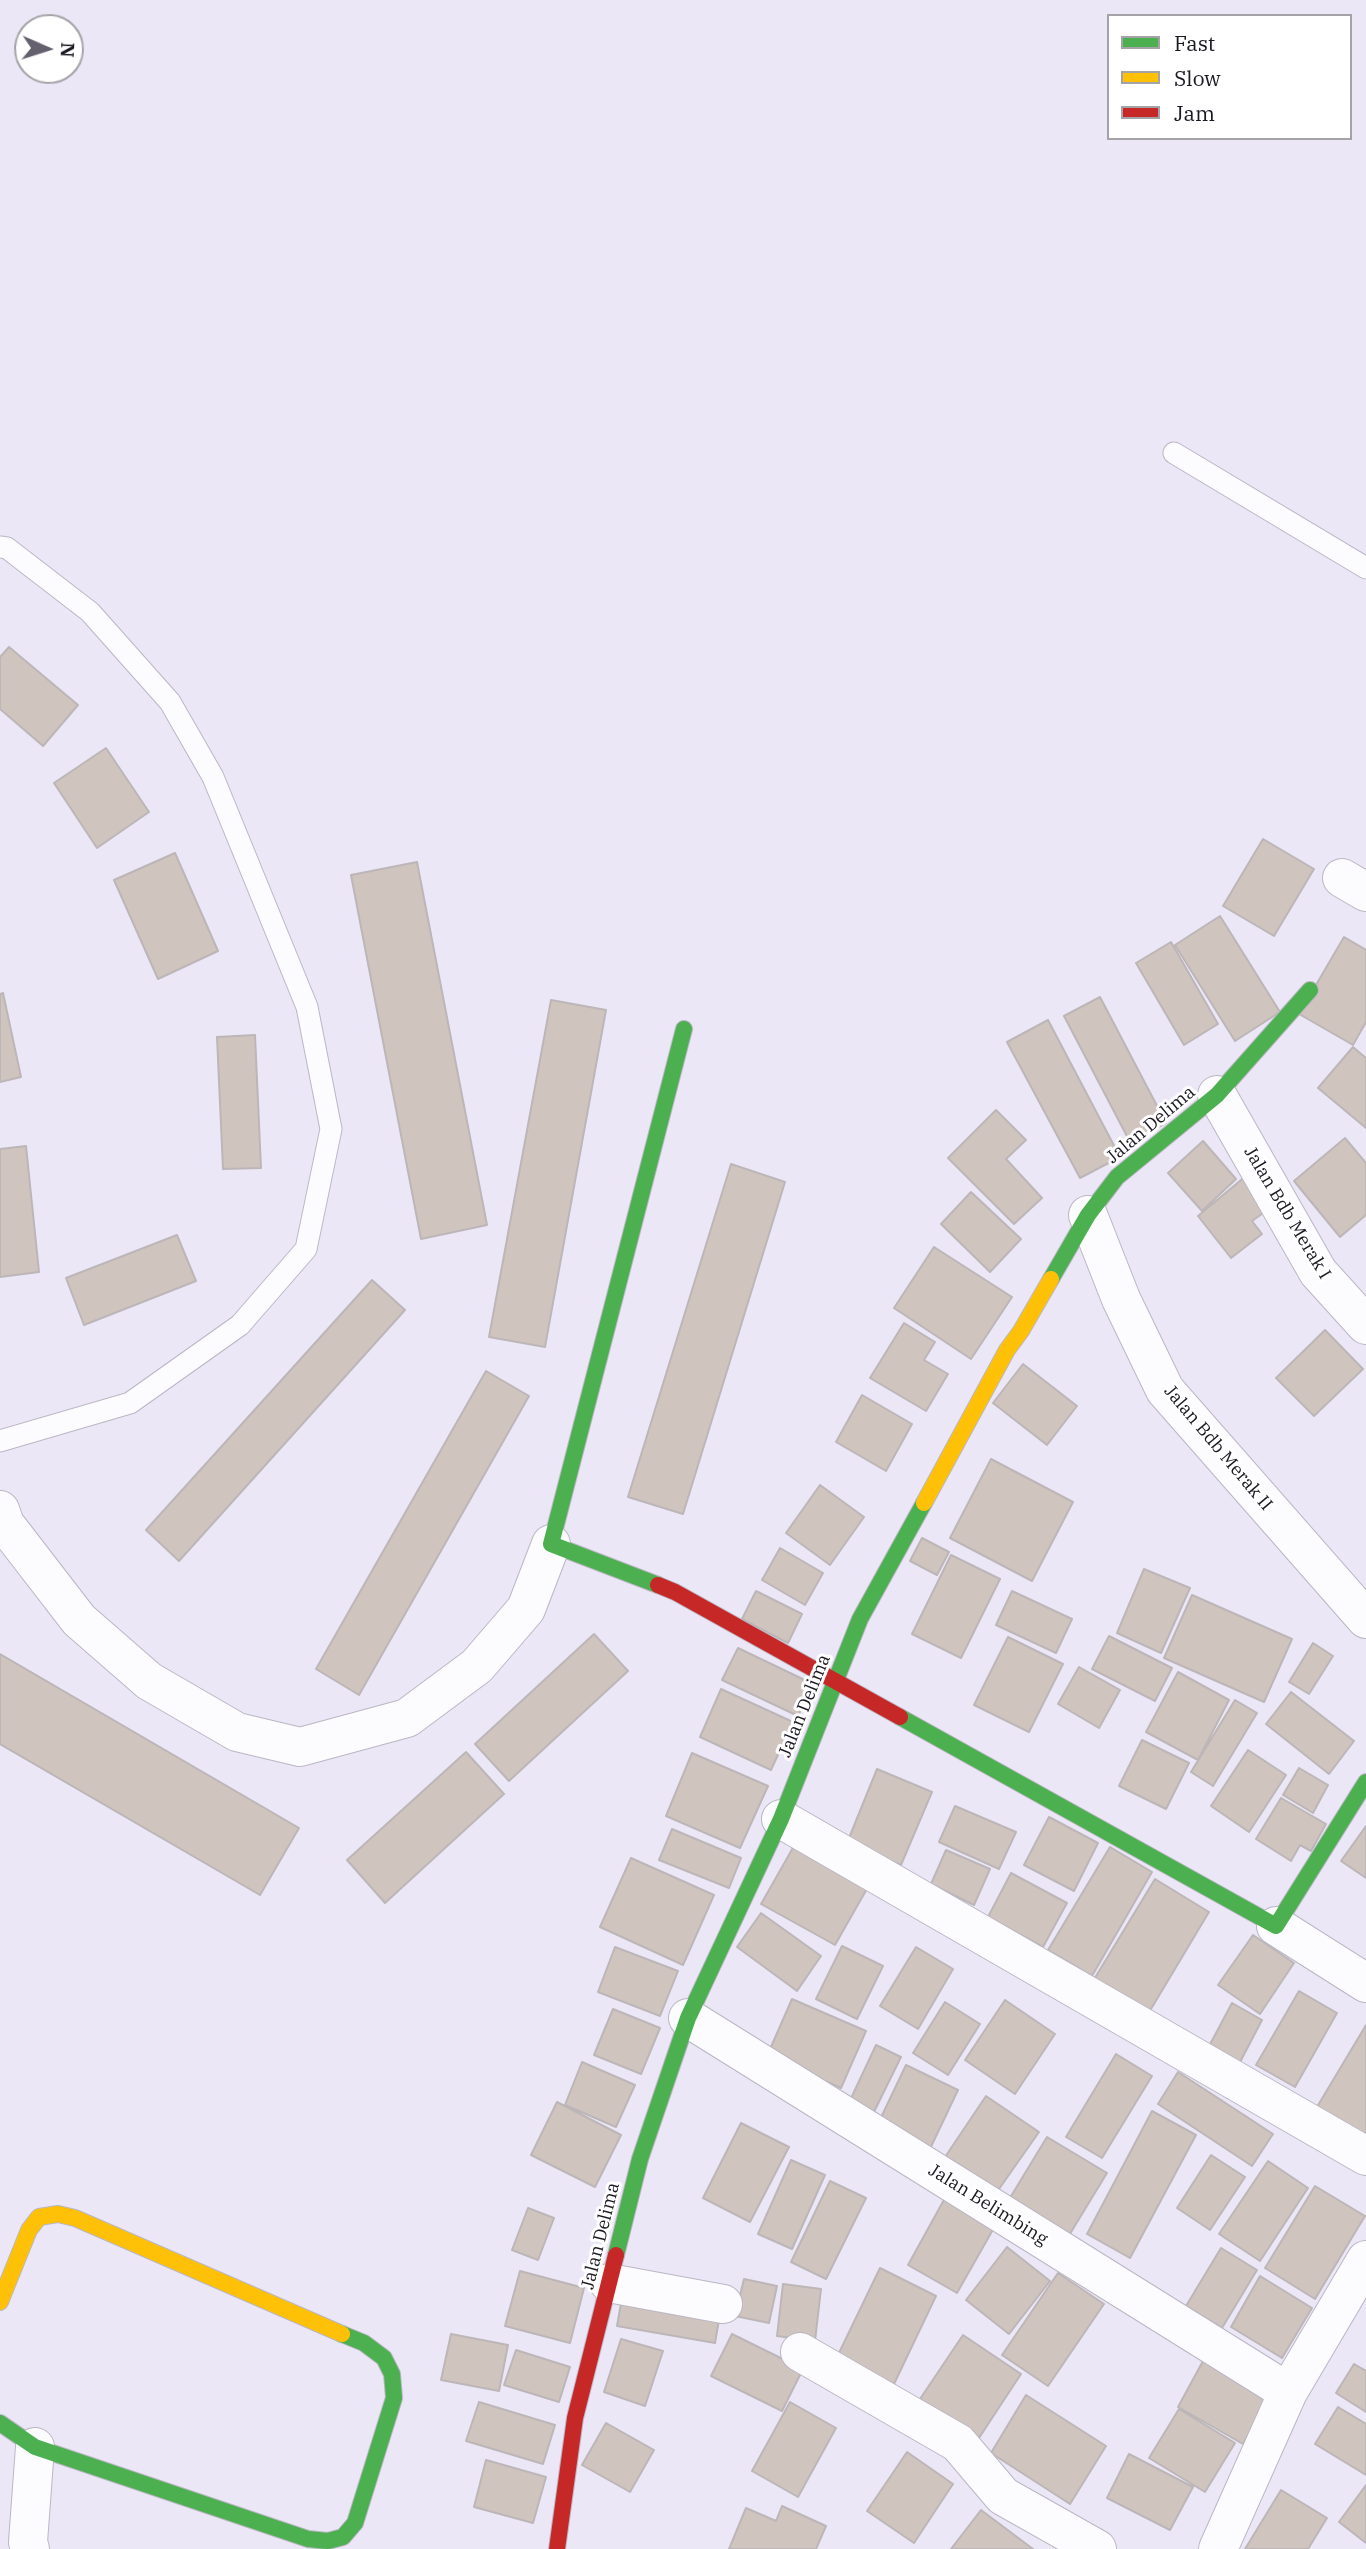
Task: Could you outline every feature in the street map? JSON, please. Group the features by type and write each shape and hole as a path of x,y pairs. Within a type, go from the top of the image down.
{"street":[{"name":"Jalan Delima","path":"557,2549 575,2418 640,2159 688,2018 781,1819 860,1619 1007,1350 1088,1215 1117,1177 1217,1095 1310,990"},
{"path":"0,1510 5,1524 79,1620 149,1681 237,1732 300,1746 407,1718 477,1666 526,1609 551,1544 684,1029"},
{"name":"Jalan Bdb Merak I","path":"1217,1095 1318,1272 1366,1325"},
{"name":"Jalan Bdb Merak II","path":"1088,1215 1122,1299 1165,1390 1366,1619"},
{"path":"551,1544 675,1592 1276,1926 1366,1983"},
{"path":"1276,1926 1366,1782"},
{"path":"781,1819 1366,2156"},
{"name":"Jalan Belimbing","path":"688,2018 1288,2392"},
{"path":"0,2302 29,2230 39,2217 58,2214 75,2218 364,2343 384,2358 392,2374 394,2398 355,2523 343,2537 328,2541 308,2539 35,2447 0,2423"},
{"path":"1218,2549 1288,2392 1366,2260"},
{"path":"609,2283 723,2304"},
{"path":"800,2352 957,2443 1003,2496 1097,2549"},
{"path":"23,2547 35,2447"}],"lane":[{"path":"1174,453 1366,568"},
{"path":"0,547 7,548 90,612 177,713 213,777 307,1007 331,1129 306,1249 240,1325 130,1403 0,1441"}],"building":[{"path":"9,647 78,705 43,746 0,709 0,657"},
{"path":"106,748 149,812 97,848 54,783"},
{"path":"1263,839 1314,869 1274,936 1223,906"},
{"path":"175,853 218,951 158,979 114,880"},
{"path":"417,862 487,1225 421,1239 351,875"},
{"path":"1220,916 1280,1012 1235,1041 1175,945"},
{"path":"1344,937 1366,950 1366,1022 1353,1045 1299,1014"},
{"path":"1171,942 1218,1024 1184,1045 1136,963"},
{"path":"3,993 21,1077 0,1082 0,994"},
{"path":"1100,997 1166,1123 1130,1142 1064,1016"},
{"path":"551,1000 606,1010 545,1347 489,1337"},
{"path":"1048,1020 1120,1157 1080,1178 1007,1042"},
{"path":"255,1035 261,1168 223,1169 217,1037"},
{"path":"1353,1047 1366,1058 1366,1128 1318,1088"},
{"path":"996,1110 1026,1140 1006,1159 1042,1198 1014,1224 948,1158"},
{"path":"1345,1138 1366,1163 1366,1215 1340,1237 1294,1181"},
{"path":"1203,1141 1236,1179 1202,1211 1168,1173"},
{"path":"26,1146 39,1272 0,1277 0,1149"},
{"path":"731,1164 785,1182 683,1514 628,1497"},
{"path":"1247,1175 1266,1211 1252,1221 1262,1234 1231,1258 1198,1216"},
{"path":"971,1192 1021,1239 990,1272 941,1224"},
{"path":"177,1235 196,1281 84,1325 66,1278"},
{"path":"934,1247 1012,1297 971,1359 894,1308"},
{"path":"372,1280 405,1310 179,1561 146,1530"},
{"path":"904,1323 935,1342 924,1360 948,1374 926,1411 870,1378"},
{"path":"1325,1330 1363,1369 1314,1416 1276,1378"},
{"path":"1023,1364 1077,1406 1047,1445 993,1403"},
{"path":"486,1371 529,1396 359,1695 316,1669"},
{"path":"862,1395 912,1424 886,1471 836,1442"},
{"path":"991,1459 1073,1502 1032,1581 950,1538"},
{"path":"820,1485 864,1517 830,1565 786,1533"},
{"path":"922,1538 949,1552 937,1575 910,1561"},
{"path":"780,1548 823,1573 805,1605 762,1580"},
{"path":"951,1555 1000,1579 961,1658 912,1634"},
{"path":"1144,1569 1190,1588 1161,1653 1117,1633"},
{"path":"756,1591 802,1614 788,1643 742,1619"},
{"path":"1012,1591 1072,1619 1056,1653 996,1625"},
{"path":"1192,1595 1292,1639 1264,1702 1164,1658"},
{"path":"594,1634 628,1671 509,1781 475,1744"},
{"path":"1109,1636 1172,1668 1155,1701 1092,1669"},
{"path":"1008,1637 1063,1664 1029,1732 974,1705"},
{"path":"1313,1643 1333,1656 1309,1694 1289,1682"},
{"path":"738,1648 813,1684 798,1716 722,1680"},
{"path":"0,1654 299,1828 260,1895 0,1744"},
{"path":"1079,1667 1120,1690 1099,1728 1058,1704"},
{"path":"1178,1672 1229,1700 1198,1760 1146,1732"},
{"path":"721,1689 793,1722 771,1770 700,1737"},
{"path":"1291,1692 1354,1741 1329,1774 1266,1724"},
{"path":"1235,1700 1257,1713 1213,1786 1191,1772"},
{"path":"1142,1740 1189,1763 1166,1809 1119,1786"},
{"path":"1248,1750 1286,1775 1249,1832 1211,1806"},
{"path":"466,1752 504,1794 385,1903 347,1860"},
{"path":"692,1753 768,1786 740,1848 666,1816"},
{"path":"1299,1768 1328,1785 1313,1813 1283,1795"},
{"path":"877,1769 932,1792 901,1865 847,1843"},
{"path":"1281,1798 1326,1824 1311,1851 1300,1845 1291,1861 1256,1839"},
{"path":"955,1806 1016,1832 999,1869 939,1842"},
{"path":"1049,1817 1098,1843 1074,1891 1024,1865"},
{"path":"1366,1826 1366,1878 1341,1861"},
{"path":"672,1829 741,1858 729,1888 659,1860"},
{"path":"794,1846 868,1887 835,1945 761,1904"},
{"path":"1110,1847 1152,1872 1092,1976 1048,1950"},
{"path":"946,1850 990,1869 974,1905 931,1884"},
{"path":"631,1858 714,1895 683,1965 600,1927"},
{"path":"1011,1873 1067,1903 1043,1947 988,1917"},
{"path":"1155,1879 1209,1912 1148,2014 1093,1981"},
{"path":"761,1913 821,1956 797,1991 737,1947"},
{"path":"1253,1935 1294,1963 1260,2014 1218,1985"},
{"path":"842,1946 883,1966 857,2019 816,1999"},
{"path":"615,1947 678,1971 660,2016 598,1992"},
{"path":"916,1947 953,1969 918,2029 880,2006"},
{"path":"1299,1991 1337,2013 1295,2087 1256,2065"},
{"path":"792,1999 866,2031 841,2088 767,2056"},
{"path":"1005,2000 1055,2034 1015,2094 965,2060"},
{"path":"945,2002 980,2024 948,2075 913,2053"},
{"path":"1232,2003 1262,2020 1238,2066 1207,2050"},
{"path":"613,2009 660,2028 641,2074 594,2055"},
{"path":"1366,2025 1366,2133 1358,2146 1311,2117"},
{"path":"876,2045 901,2057 870,2120 846,2109"},
{"path":"1116,2054 1152,2076 1102,2158 1066,2137"},
{"path":"582,2062 635,2085 616,2127 565,2105"},
{"path":"906,2065 958,2090 928,2153 876,2128"},
{"path":"1178,2072 1273,2134 1252,2166 1158,2104"},
{"path":"986,2096 1039,2132 992,2199 941,2163"},
{"path":"557,2102 621,2135 595,2187 531,2155"},
{"path":"1152,2111 1196,2135 1130,2258 1087,2234"},
{"path":"741,2123 789,2147 750,2222 703,2198"},
{"path":"1047,2137 1107,2173 1065,2242 1005,2206"},
{"path":"1211,2155 1245,2177 1210,2230 1177,2208"},
{"path":"791,2160 825,2175 792,2249 758,2234"},
{"path":"1268,2161 1308,2188 1260,2261 1219,2234"},
{"path":"830,2181 866,2198 826,2279 791,2262"},
{"path":"1315,2186 1365,2216 1315,2299 1265,2268"},
{"path":"945,2198 995,2226 957,2293 908,2265"},
{"path":"528,2208 554,2218 538,2260 512,2250"},
{"path":"1007,2247 1050,2281 1009,2334 966,2300"},
{"path":"1221,2248 1257,2270 1222,2328 1186,2306"},
{"path":"880,2268 936,2296 894,2384 837,2357"},
{"path":"520,2271 584,2288 570,2343 505,2326"},
{"path":"1058,2273 1104,2304 1048,2386 1002,2355"},
{"path":"1260,2276 1312,2308 1282,2358 1231,2327"},
{"path":"744,2279 777,2286 769,2323 735,2316"},
{"path":"783,2284 821,2289 815,2341 777,2336"},
{"path":"623,2292 721,2308 715,2343 617,2326"},
{"path":"451,2334 508,2345 499,2391 441,2380"},
{"path":"732,2334 803,2369 782,2411 711,2376"},
{"path":"963,2335 1021,2374 979,2438 920,2399"},
{"path":"621,2339 663,2351 645,2406 604,2392"},
{"path":"516,2350 570,2367 559,2402 504,2385"},
{"path":"1203,2361 1269,2399 1243,2444 1178,2407"},
{"path":"1354,2364 1366,2371 1366,2412 1336,2393"},
{"path":"1026,2395 1106,2446 1070,2504 991,2453"},
{"path":"479,2402 555,2425 543,2464 466,2441"},
{"path":"790,2402 836,2428 798,2497 752,2471"},
{"path":"1338,2407 1366,2424 1366,2475 1315,2444"},
{"path":"1179,2409 1235,2443 1205,2492 1149,2458"},
{"path":"606,2423 654,2450 630,2492 582,2465"},
{"path":"907,2452 953,2484 914,2543 867,2511"},
{"path":"1129,2454 1193,2487 1170,2530 1107,2498"},
{"path":"486,2460 546,2477 533,2523 474,2507"},
{"path":"1366,2485 1366,2543 1339,2522"},
{"path":"1281,2490 1327,2518 1308,2549 1245,2549"},
{"path":"782,2506 826,2526 816,2549 729,2549 746,2508 776,2521"},
{"path":"981,2510 1033,2549 951,2549"}],"traffic: fast":[{"path":"1051,1279 1088,1215 1117,1177 1217,1095 1310,990"},
{"path":"658,1585 551,1544 684,1029"},
{"path":"616,2255 640,2159 688,2018 781,1819 860,1619 924,1503"},
{"path":"900,1717 1276,1926 1366,1782"},
{"path":"0,2423 35,2447 308,2539 328,2541 343,2537 355,2523 394,2398 392,2374 384,2358 364,2343 342,2334"}],"traffic: slow":[{"path":"924,1503 1007,1350 1051,1279"},
{"path":"0,2302 29,2230 39,2217 58,2214 75,2218 342,2334"}],"traffic: jam":[{"path":"658,1585 900,1717"},
{"path":"557,2549 575,2418 616,2255"}]}
